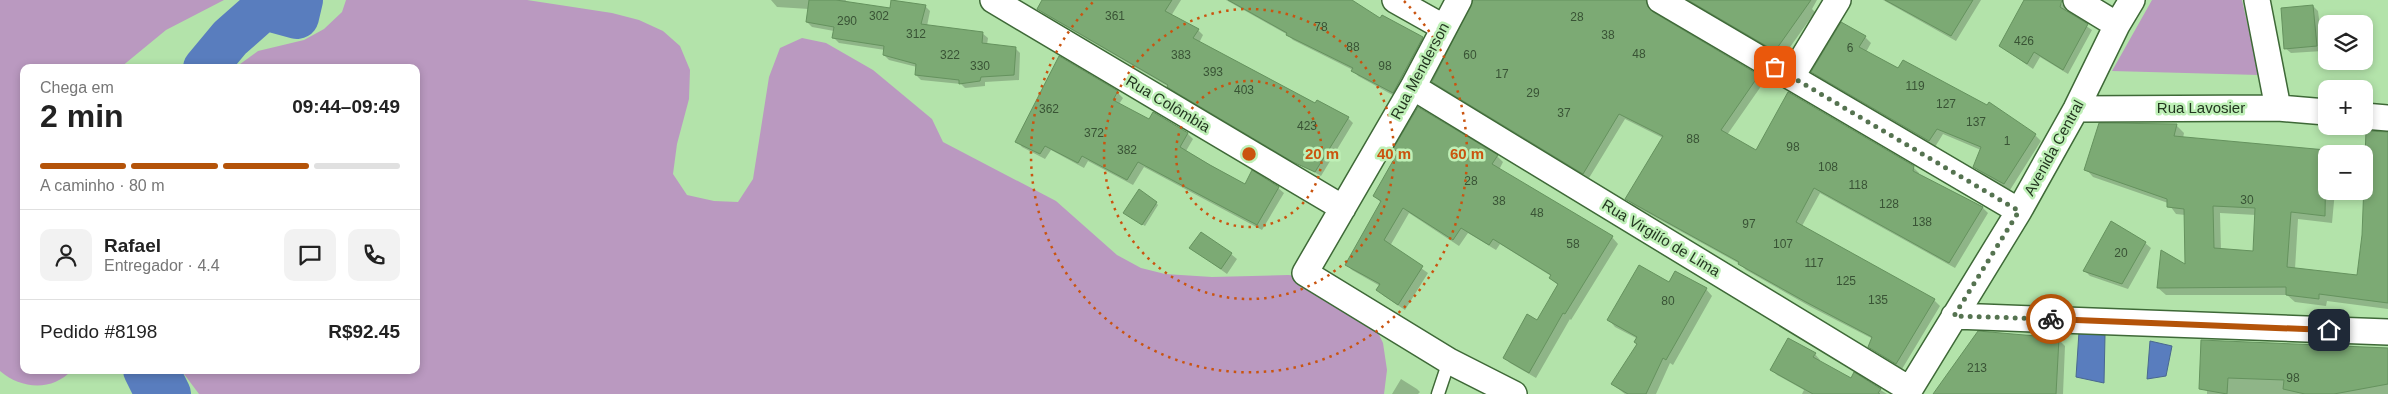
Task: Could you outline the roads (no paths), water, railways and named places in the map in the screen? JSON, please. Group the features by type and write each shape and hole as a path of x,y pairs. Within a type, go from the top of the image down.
{"street":[{"name":"Rua Colômbia","path":"993,0 1343,208"},
{"path":"1395,0 1443,27"},
{"name":"Rua Menderson","path":"1449,361 1305,272 1412,87 1459,0"},
{"path":"1660,0 2019,211"},
{"path":"1792,76 1838,0"},
{"path":"2076,0 2117,24"},
{"name":"Avenida Central","path":"1908,392 2019,211 2076,109 2117,24 2132,0"},
{"path":"2257,0 2278,108"},
{"name":"Rua Virgilío de Lima","path":"1412,87 1908,392"},
{"name":"Rua Lavosier","path":"2076,109 2278,108 2318,111"},
{"path":"2373,117 2388,118"},
{"path":"1954,316 2388,332"},
{"path":"1449,361 1514,394"}],"lane":[{"path":"1438,394 1449,361"}],"water":[{"path":"2079,332 2105,335 2104,383 2076,377"},
{"path":"2150,341 2172,346 2166,376 2147,379"}],"waterway":[{"path":"208,64 230,38 264,8 297,17 301,0"},
{"path":"147,374 153,386 163,382 169,394"}]}
